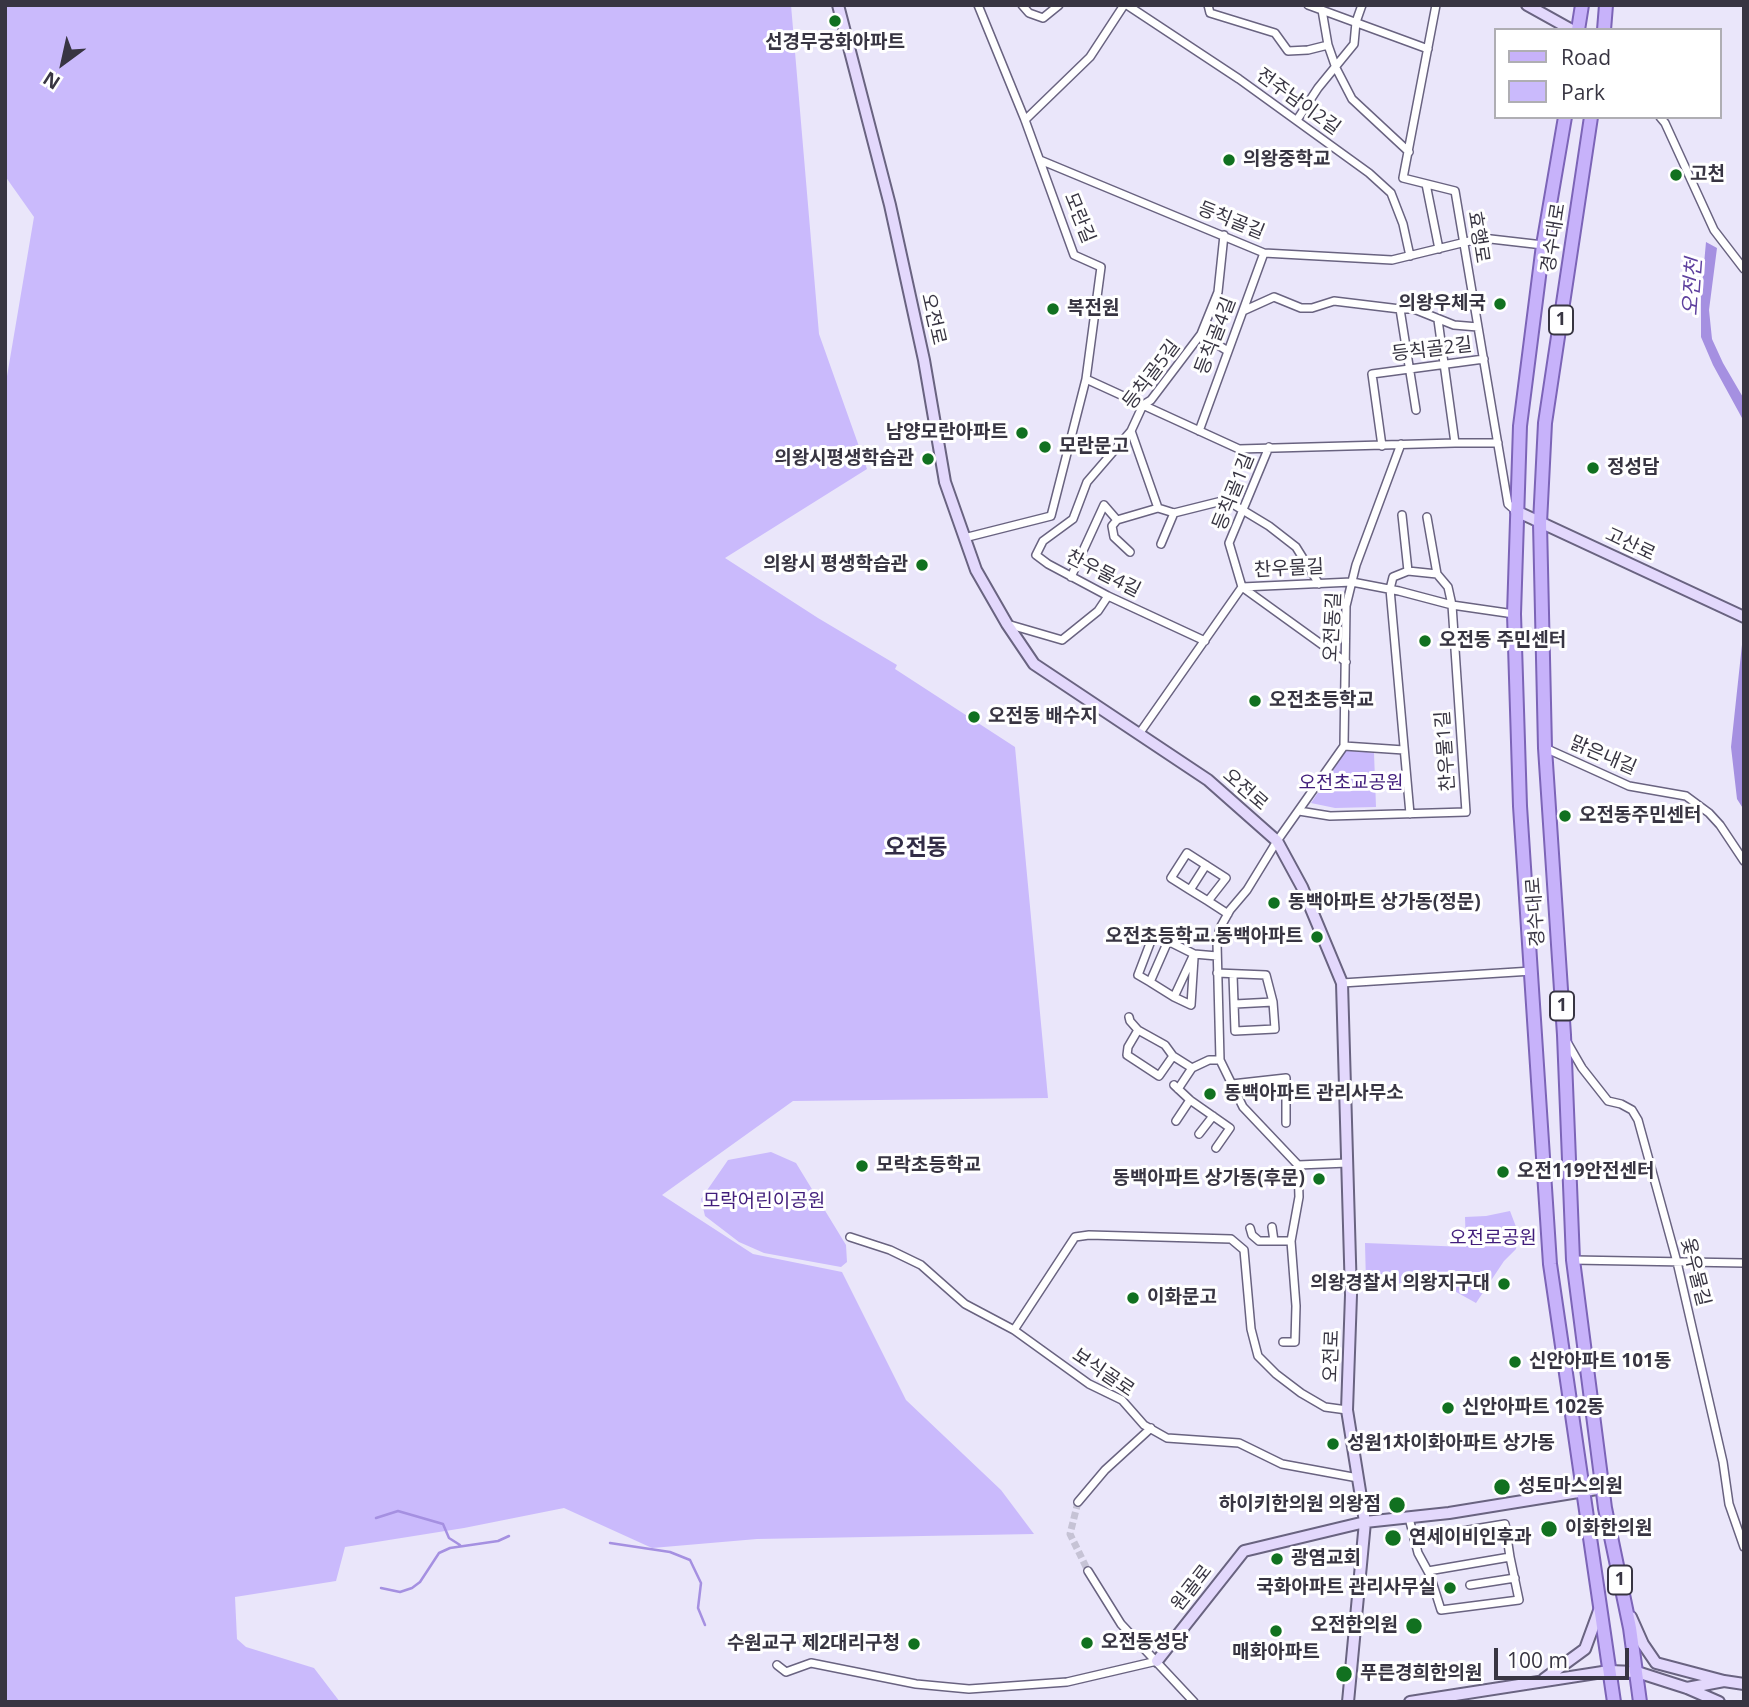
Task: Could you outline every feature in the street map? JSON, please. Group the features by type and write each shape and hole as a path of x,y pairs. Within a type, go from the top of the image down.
{"main road":[{"path":"1578,28 1581,5"},
{"path":"1604,28 1606,5"},
{"name":"경수대로","path":"1565,119 1543,245 1520,426 1514,614 1520,806 1550,1264 1614,1702"},
{"name":"경수대로","path":"1591,119 1545,423 1540,523 1545,748 1564,1035 1573,1260 1603,1488 1637,1672 1640,1702"}],"street":[{"name":"오전로","path":"838,5 892,218 924,360 945,482 976,570 1034,664 1208,780 1277,841 1302,887 1342,983 1351,1295 1347,1410 1365,1522 1348,1702"},
{"name":"모란길","path":"964,538 1051,516 1086,379 1101,267 1074,255 1025,120 978,5"},
{"path":"1022,5 1029,13 1043,18 1059,5"},
{"path":"1025,120 1090,57 1125,5"},
{"name":"전주남이2길","path":"1125,5 1297,120 1369,173 1391,193 1403,224 1410,256"},
{"path":"1208,5 1210,13 1275,33 1288,51 1328,45"},
{"path":"1308,5 1428,48"},
{"path":"1297,120 1354,44 1356,22 1362,5"},
{"name":"효행로","path":"1436,5 1403,178 1455,191 1508,504 1516,510"},
{"path":"1527,5 1568,28"},
{"path":"1322,10 1328,45 1352,99 1409,152"},
{"path":"1662,119 1714,230 1744,269"},
{"name":"등칙골길","path":"1040,160 1264,253 1392,260 1482,238 1543,245"},
{"path":"1426,184 1439,249"},
{"name":"등칙골5길","path":"1073,519 1087,482 1130,431 1143,405 1159,390 1201,334 1218,292 1224,235"},
{"name":"등칙골4길","path":"1199,430 1226,350 1244,311 1264,253"},
{"path":"1244,311 1275,297 1301,308 1312,308 1334,301 1414,309 1454,325 1478,327"},
{"path":"1400,309 1416,410"},
{"path":"1438,320 1455,443"},
{"path":"1201,334 1226,350"},
{"name":"등칙골2길","path":"1382,446 1372,374 1484,359"},
{"name":"등칙골1길","path":"1086,379 1239,449 1499,443"},
{"path":"1130,431 1158,508"},
{"path":"1239,449 1241,440"},
{"name":"오전동길","path":"1344,746 1346,606 1356,565 1401,444"},
{"name":"등칙골1길","path":"1242,587 1229,542 1269,447"},
{"path":"1130,552 1114,537 1112,526 1117,520 1158,508 1174,513 1226,500 1269,526 1296,547 1319,584"},
{"path":"1071,577 1104,505 1117,520"},
{"name":"고산로","path":"1516,510 1744,617"},
{"path":"1161,544 1174,513"},
{"path":"1402,515 1408,571"},
{"path":"1427,517 1437,574 1448,587 1452,605"},
{"name":"찬우물4길","path":"1073,519 1043,541 1036,555 1108,596 1205,641"},
{"path":"1410,814 1390,589 1393,577 1408,571 1437,574"},
{"name":"찬우물길","path":"1139,734 1242,587 1352,582 1452,605 1514,614"},
{"path":"1242,587 1346,662"},
{"path":"1007,624 1062,640 1098,611 1108,596"},
{"name":"찬우물1길","path":"1299,811 1330,816 1466,812 1452,605"},
{"path":"1283,1342 1295,1342 1296,1306 1291,1241 1299,1197 1298,1165 1243,1107 1220,1060 1217,956 1220,928 1344,746 1404,750"},
{"name":"맑은내길","path":"1545,748 1629,786 1686,796 1720,825 1744,861"},
{"path":"1208,901 1226,877 1187,853 1171,878 1228,914"},
{"path":"1190,890 1206,865"},
{"path":"1194,954 1191,1005 1138,975 1154,933 1194,954 1217,956"},
{"path":"1150,982 1168,941"},
{"path":"1174,997 1194,954"},
{"path":"1342,983 1531,971"},
{"path":"1217,974 1266,975 1273,1002 1275,1029 1235,1031 1233,975"},
{"path":"1235,1004 1273,1002"},
{"path":"1129,1017 1138,1030 1165,1045 1173,1056 1192,1068"},
{"path":"1138,1030 1128,1047 1127,1055 1159,1076 1173,1056"},
{"name":"옻우물길","path":"1564,1035 1582,1068 1599,1091 1608,1101 1632,1110 1638,1120 1677,1262 1723,1462 1729,1504 1744,1547"},
{"path":"1216,1149 1230,1128 1189,1100 1176,1087 1192,1068 1209,1060 1220,1060"},
{"path":"1232,1084 1286,1078 1286,1123"},
{"path":"1177,1121 1189,1100"},
{"path":"1199,1134 1213,1116"},
{"path":"1298,1165 1348,1163"},
{"path":"1272,1227 1274,1241"},
{"path":"1250,1228 1252,1235 1259,1241 1291,1241"},
{"path":"1014,1330 1075,1237 1089,1235 1231,1240 1244,1250 1251,1329 1258,1356 1301,1393 1325,1407 1347,1410"},
{"name":"보식골로","path":"850,1237 890,1250 921,1265 965,1304 1014,1330 1089,1384 1122,1400 1144,1425 1167,1438 1239,1443 1282,1464 1358,1478"},
{"path":"1573,1260 1744,1263"},
{"path":"1078,1502 1105,1471 1151,1428"},
{"name":"원골로","path":"1157,1661 1244,1551 1365,1522 1508,1505 1603,1488"},
{"path":"1409,1518 1414,1539 1418,1553 1428,1571 1441,1611 1519,1600 1506,1524 1414,1539"},
{"path":"1428,1571 1510,1557"},
{"path":"1088,1571 1121,1624 1194,1702"},
{"path":"1470,1585 1515,1578"},
{"path":"1625,1606 1643,1644 1656,1663 1744,1684"},
{"path":"1541,1682 1586,1649 1600,1608"},
{"path":"777,1665 786,1672 811,1663 916,1684 969,1689 1067,1682 1157,1661"},
{"path":"1410,1702 1609,1671 1637,1672 1687,1688 1719,1702"},
{"path":"1687,1688 1724,1681"}],"green space":[{"path":"5,5 791,5 819,334 867,469 725,558 897,665 895,669 1015,747 1048,1098 793,1101 662,1195 753,1254 842,1272 906,1400 1001,1490 1034,1534 757,1539 652,1548 564,1508 464,1528 345,1547 336,1581 235,1597 237,1639 246,1647 314,1668 340,1702 5,1702 5,388 34,217 5,176"},
{"name":"오전초교공원","path":"1347,749 1374,753 1376,807 1335,808 1311,803"},
{"name":"모락어린이공원","path":"771,1152 796,1163 846,1245 847,1262 841,1267 764,1253 739,1242 705,1216 701,1199 728,1160"},
{"name":"오전로공원","path":"1510,1211 1518,1232 1516,1249 1504,1261 1476,1303 1440,1283 1366,1284 1365,1243 1466,1247 1465,1217"}],"shaded area":[{"name":"오전천","path":"1706,242 1717,248 1709,310 1712,339 1744,399 1744,430 1742,418 1701,337 1701,297"},
{"path":"1744,626 1744,810 1737,799 1731,747"}],"waterway":[{"path":"376,1518 398,1511 443,1524 449,1538 460,1545"},
{"path":"381,1588 400,1592 412,1588 420,1582 439,1553 450,1548 498,1541 509,1536"},
{"path":"610,1543 670,1552 690,1560 701,1583 698,1608 705,1625"}],"tunnel":[{"path":"1078,1502 1070,1534 1088,1571"}],"place":[{"name":"선경무궁화아파트","path":"835,21"},
{"name":"의왕중학교","path":"1229,160"},
{"name":"고천","path":"1676,175"},
{"name":"의왕우체국","path":"1500,304"},
{"name":"복전원","path":"1053,309"},
{"name":"남양모란아파트","path":"1022,433"},
{"name":"모란문고","path":"1045,447"},
{"name":"의왕시평생학습관","path":"928,459"},
{"name":"정성담","path":"1593,468"},
{"name":"의왕시 평생학습관","path":"922,565"},
{"name":"오전동 주민센터","path":"1425,641"},
{"name":"오전초등학교","path":"1255,701"},
{"name":"오전동 배수지","path":"974,717"},
{"name":"오전동주민센터","path":"1565,816"},
{"name":"동백아파트 상가동(정문)","path":"1274,903"},
{"name":"오전초등학교.동백아파트","path":"1317,937"},
{"name":"동백아파트 관리사무소","path":"1210,1094"},
{"name":"모락초등학교","path":"862,1166"},
{"name":"오전119안전센터","path":"1503,1172"},
{"name":"동백아파트 상가동(후문)","path":"1319,1179"},
{"name":"의왕경찰서 의왕지구대","path":"1504,1284"},
{"name":"이화문고","path":"1133,1298"},
{"name":"신안아파트 101동","path":"1515,1362"},
{"name":"신안아파트 102동","path":"1448,1408"},
{"name":"성원1차이화아파트 상가동","path":"1333,1444"},
{"name":"성토마스의원","path":"1502,1487"},
{"name":"하이키한의원 의왕점","path":"1397,1505"},
{"name":"이화한의원","path":"1549,1529"},
{"name":"연세이비인후과","path":"1393,1538"},
{"name":"광염교회","path":"1277,1559"},
{"name":"국화아파트 관리사무실","path":"1450,1588"},
{"name":"오전한의원","path":"1414,1626"},
{"name":"매화아파트","path":"1276,1631"},
{"name":"오전동성당","path":"1087,1643"},
{"name":"수원교구 제2대리구청","path":"914,1644"},
{"name":"푸른경희한의원","path":"1344,1674"}],"district":[{"name":"오전동","path":"916,848"}]}
